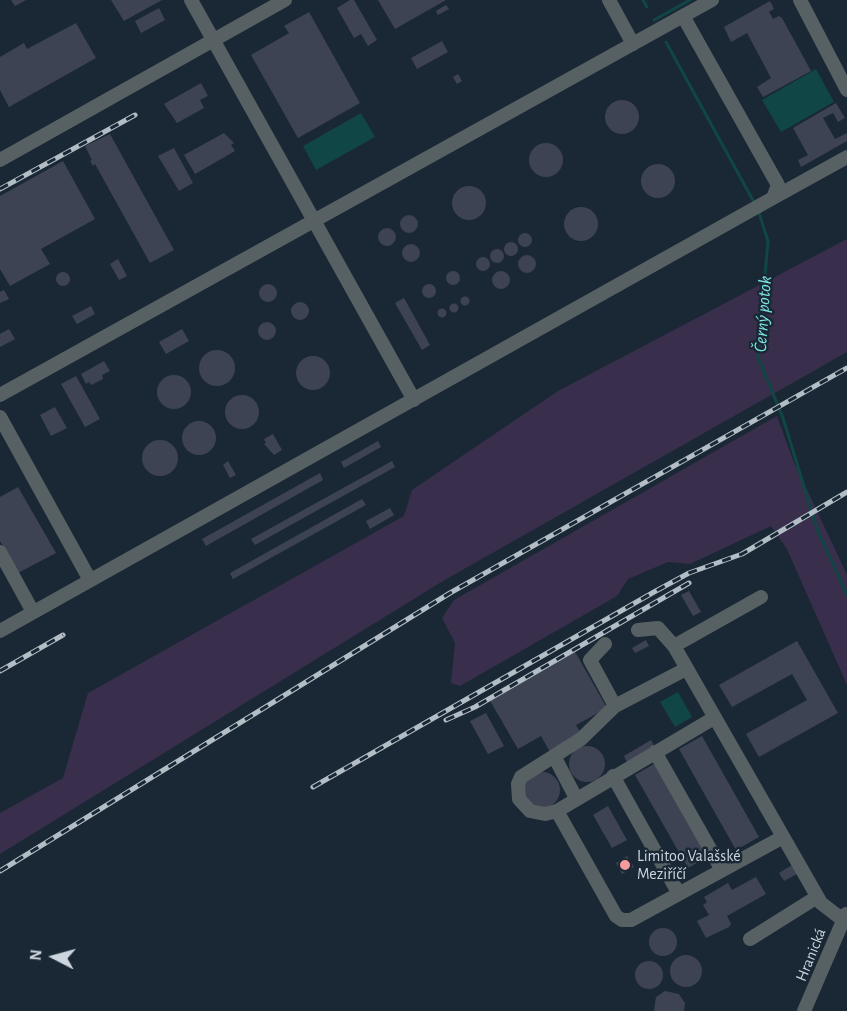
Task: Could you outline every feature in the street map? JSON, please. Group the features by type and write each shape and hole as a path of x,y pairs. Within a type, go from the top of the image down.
{"street":[{"path":"191,0 215,39 414,400"},
{"path":"0,160 285,0"},
{"path":"609,0 633,44"},
{"path":"0,395 712,0"},
{"path":"800,0 847,90"},
{"path":"684,16 778,185 762,204"},
{"path":"0,630 847,157"},
{"path":"0,417 90,580"},
{"path":"0,552 33,612"},
{"path":"674,646 761,597"},
{"path":"638,630 658,628 674,646 817,897 821,903 845,916"},
{"path":"606,644 590,660 615,706"},
{"path":"686,669 615,706 580,739 527,771 521,777 519,799 530,811 545,814 557,811 714,718"},
{"path":"656,752 722,870"},
{"path":"554,756 576,798"},
{"path":"613,776 678,894"},
{"path":"557,811 618,919 631,920 783,837"},
{"path":"750,939 817,897"},
{"name":"Hranická","path":"804,1011 845,916"}],"shaded area":[{"path":"816,69 834,102 781,132 762,100"},
{"path":"361,113 375,137 316,170 303,146"},
{"path":"847,239 847,352 443,581 0,854 0,813 63,778 88,693 404,516 412,490 558,391"},
{"path":"777,416 793,460 847,575 847,685 787,549 771,526 690,564 668,562 628,579 617,596 460,686 451,683 455,643 442,618 454,600"},
{"path":"678,692 692,717 675,727 660,702"}],"building":[{"path":"11,0 26,0 15,6"},
{"path":"111,0 162,0 124,21"},
{"path":"354,0 377,40 368,46 361,34 354,38 337,8"},
{"path":"378,0 446,0 395,29"},
{"path":"770,1 774,9 769,12 773,19 779,16 782,18 811,71 763,97 757,87 771,78 747,33 731,42 724,27"},
{"path":"446,5 449,9 438,15 436,11"},
{"path":"159,8 165,20 141,33 135,21"},
{"path":"309,12 360,103 298,138 251,55 289,33 284,26"},
{"path":"76,23 96,58 9,107 0,90 0,57 24,43 27,49"},
{"path":"442,41 448,52 417,69 411,58"},
{"path":"458,74 462,81 457,84 453,77"},
{"path":"201,83 208,96 200,100 204,108 177,123 164,104"},
{"path":"622,100 634,105 639,117 634,129 622,134 610,129 605,117 610,105"},
{"path":"836,103 845,118 838,122 833,113 823,118 835,139 847,133 847,141 801,167 798,160 808,155 793,128"},
{"path":"224,133 234,143 231,145 235,151 195,174 184,155"},
{"path":"110,134 174,250 150,263 95,164 93,166 90,161 92,160 85,146"},
{"path":"546,143 558,148 563,160 558,172 546,177 534,172 529,160 534,148"},
{"path":"174,148 193,183 179,191 158,156"},
{"path":"63,161 95,219 41,249 50,264 10,286 0,269 0,196"},
{"path":"658,164 670,169 675,181 670,193 658,198 646,193 641,181 646,169"},
{"path":"469,186 481,191 486,203 481,215 469,220 457,215 452,203 457,191"},
{"path":"581,207 593,212 598,224 593,236 581,241 569,236 564,224 569,212"},
{"path":"409,215 415,218 418,224 415,230 409,233 403,230 400,224 403,218"},
{"path":"387,228 393,231 396,237 393,243 387,246 381,243 378,237 381,231"},
{"path":"525,233 530,235 532,240 530,245 525,247 520,245 518,240 520,235"},
{"path":"511,242 516,244 518,249 516,254 511,256 506,254 504,249 506,244"},
{"path":"411,244 417,247 420,253 417,259 411,262 405,259 402,253 405,247"},
{"path":"497,249 502,251 504,256 502,261 497,263 492,261 490,256 492,251"},
{"path":"527,255 533,258 536,264 533,270 527,273 521,270 518,264 521,258"},
{"path":"483,257 488,259 490,264 488,269 483,271 478,269 476,264 478,259"},
{"path":"118,259 127,276 119,280 110,264"},
{"path":"453,271 458,273 460,278 458,283 453,285 448,283 446,278 448,273"},
{"path":"501,271 507,274 510,280 507,286 501,289 495,286 492,280 495,274"},
{"path":"63,272 68,274 70,279 68,284 63,286 58,284 56,279 58,274"},
{"path":"268,284 274,287 277,293 274,299 268,302 262,299 259,293 262,287"},
{"path":"429,284 434,286 436,291 434,296 429,298 424,296 422,291 424,286"},
{"path":"4,290 9,299 0,303 0,292"},
{"path":"465,297 469,301 465,305 461,301"},
{"path":"404,298 430,345 422,350 395,303"},
{"path":"300,302 306,305 309,311 306,317 300,320 294,317 291,311 294,305"},
{"path":"454,304 458,308 454,312 450,308"},
{"path":"91,306 95,314 77,324 72,316"},
{"path":"442,309 446,313 442,317 438,313"},
{"path":"267,322 273,325 276,331 273,337 267,340 261,337 258,331 261,325"},
{"path":"9,329 15,339 0,347 0,334"},
{"path":"182,329 189,341 166,354 159,342"},
{"path":"217,350 229,356 235,368 229,380 217,386 205,380 199,368 205,356"},
{"path":"313,356 325,361 330,373 325,385 313,390 301,385 296,373 301,361"},
{"path":"104,361 110,371 102,375 103,379 91,385 89,382 86,384 81,374"},
{"path":"174,375 186,380 191,392 186,404 174,409 162,404 157,392 162,380"},
{"path":"76,376 100,419 85,427 61,384"},
{"path":"242,395 254,400 259,412 254,424 242,429 230,424 225,412 230,400"},
{"path":"55,407 67,428 51,436 40,415"},
{"path":"199,421 211,426 216,438 211,450 199,455 187,450 182,438 187,426"},
{"path":"273,434 282,450 274,455 264,444 266,443 264,439"},
{"path":"160,440 172,446 178,458 172,470 160,476 148,470 142,458 148,446"},
{"path":"378,441 381,447 344,468 341,462"},
{"path":"228,461 236,475 230,478 223,465"},
{"path":"392,461 395,467 255,545 251,539"},
{"path":"320,473 323,480 206,546 202,539"},
{"path":"18,487 56,553 18,573 0,541 0,497"},
{"path":"362,499 366,505 233,579 230,573"},
{"path":"390,508 394,515 370,529 366,521"},
{"path":"689,591 701,612 693,616 681,595"},
{"path":"646,640 649,646 635,653 632,648"},
{"path":"797,641 838,713 759,757 746,734 807,700 792,674 732,707 719,685"},
{"path":"574,650 607,708 576,725 581,734 550,752 541,736 518,749 489,699"},
{"path":"486,713 504,746 488,754 470,721"},
{"path":"702,736 759,837 736,850 679,749"},
{"path":"651,740 655,748 628,764 624,756"},
{"path":"587,746 600,751 605,764 600,777 587,782 574,777 569,764 574,751"},
{"path":"654,764 707,857 688,868 635,775"},
{"path":"542,772 555,777 560,790 555,803 542,808 529,803 524,790 529,777"},
{"path":"608,806 627,840 612,848 593,815"},
{"path":"627,856 634,867 622,874 616,863"},
{"path":"792,865 797,874 784,881 779,873"},
{"path":"756,877 766,894 727,916 731,924 729,927 706,938 697,921 709,915 703,905 707,902 704,897 728,883 732,890"},
{"path":"663,928 673,932 677,942 673,952 663,956 653,952 649,942 653,932"},
{"path":"686,955 697,960 702,971 697,982 686,987 675,982 670,971 675,960"},
{"path":"649,961 659,965 663,975 659,985 649,989 639,985 635,975 639,965"},
{"path":"665,991 679,994 685,1003 684,1011 654,1011 656,997"}],"waterway":[{"name":"Černý potok","path":"643,0 647,7"},
{"path":"654,20 690,0"},
{"name":"Černý potok","path":"666,42 755,204"},
{"name":"Černý potok","path":"758,210 768,241 758,357 783,418 817,529 847,594"}],"railway":[{"path":"0,189 135,115"},
{"path":"0,871 450,593 847,368"},
{"path":"313,787 654,592 689,573 742,554 847,492"},
{"path":"446,720 475,707 689,583"},
{"path":"0,671 63,635"}],"place":[{"name":"Limitoo Valašské Meziříčí","path":"625,865"}]}
